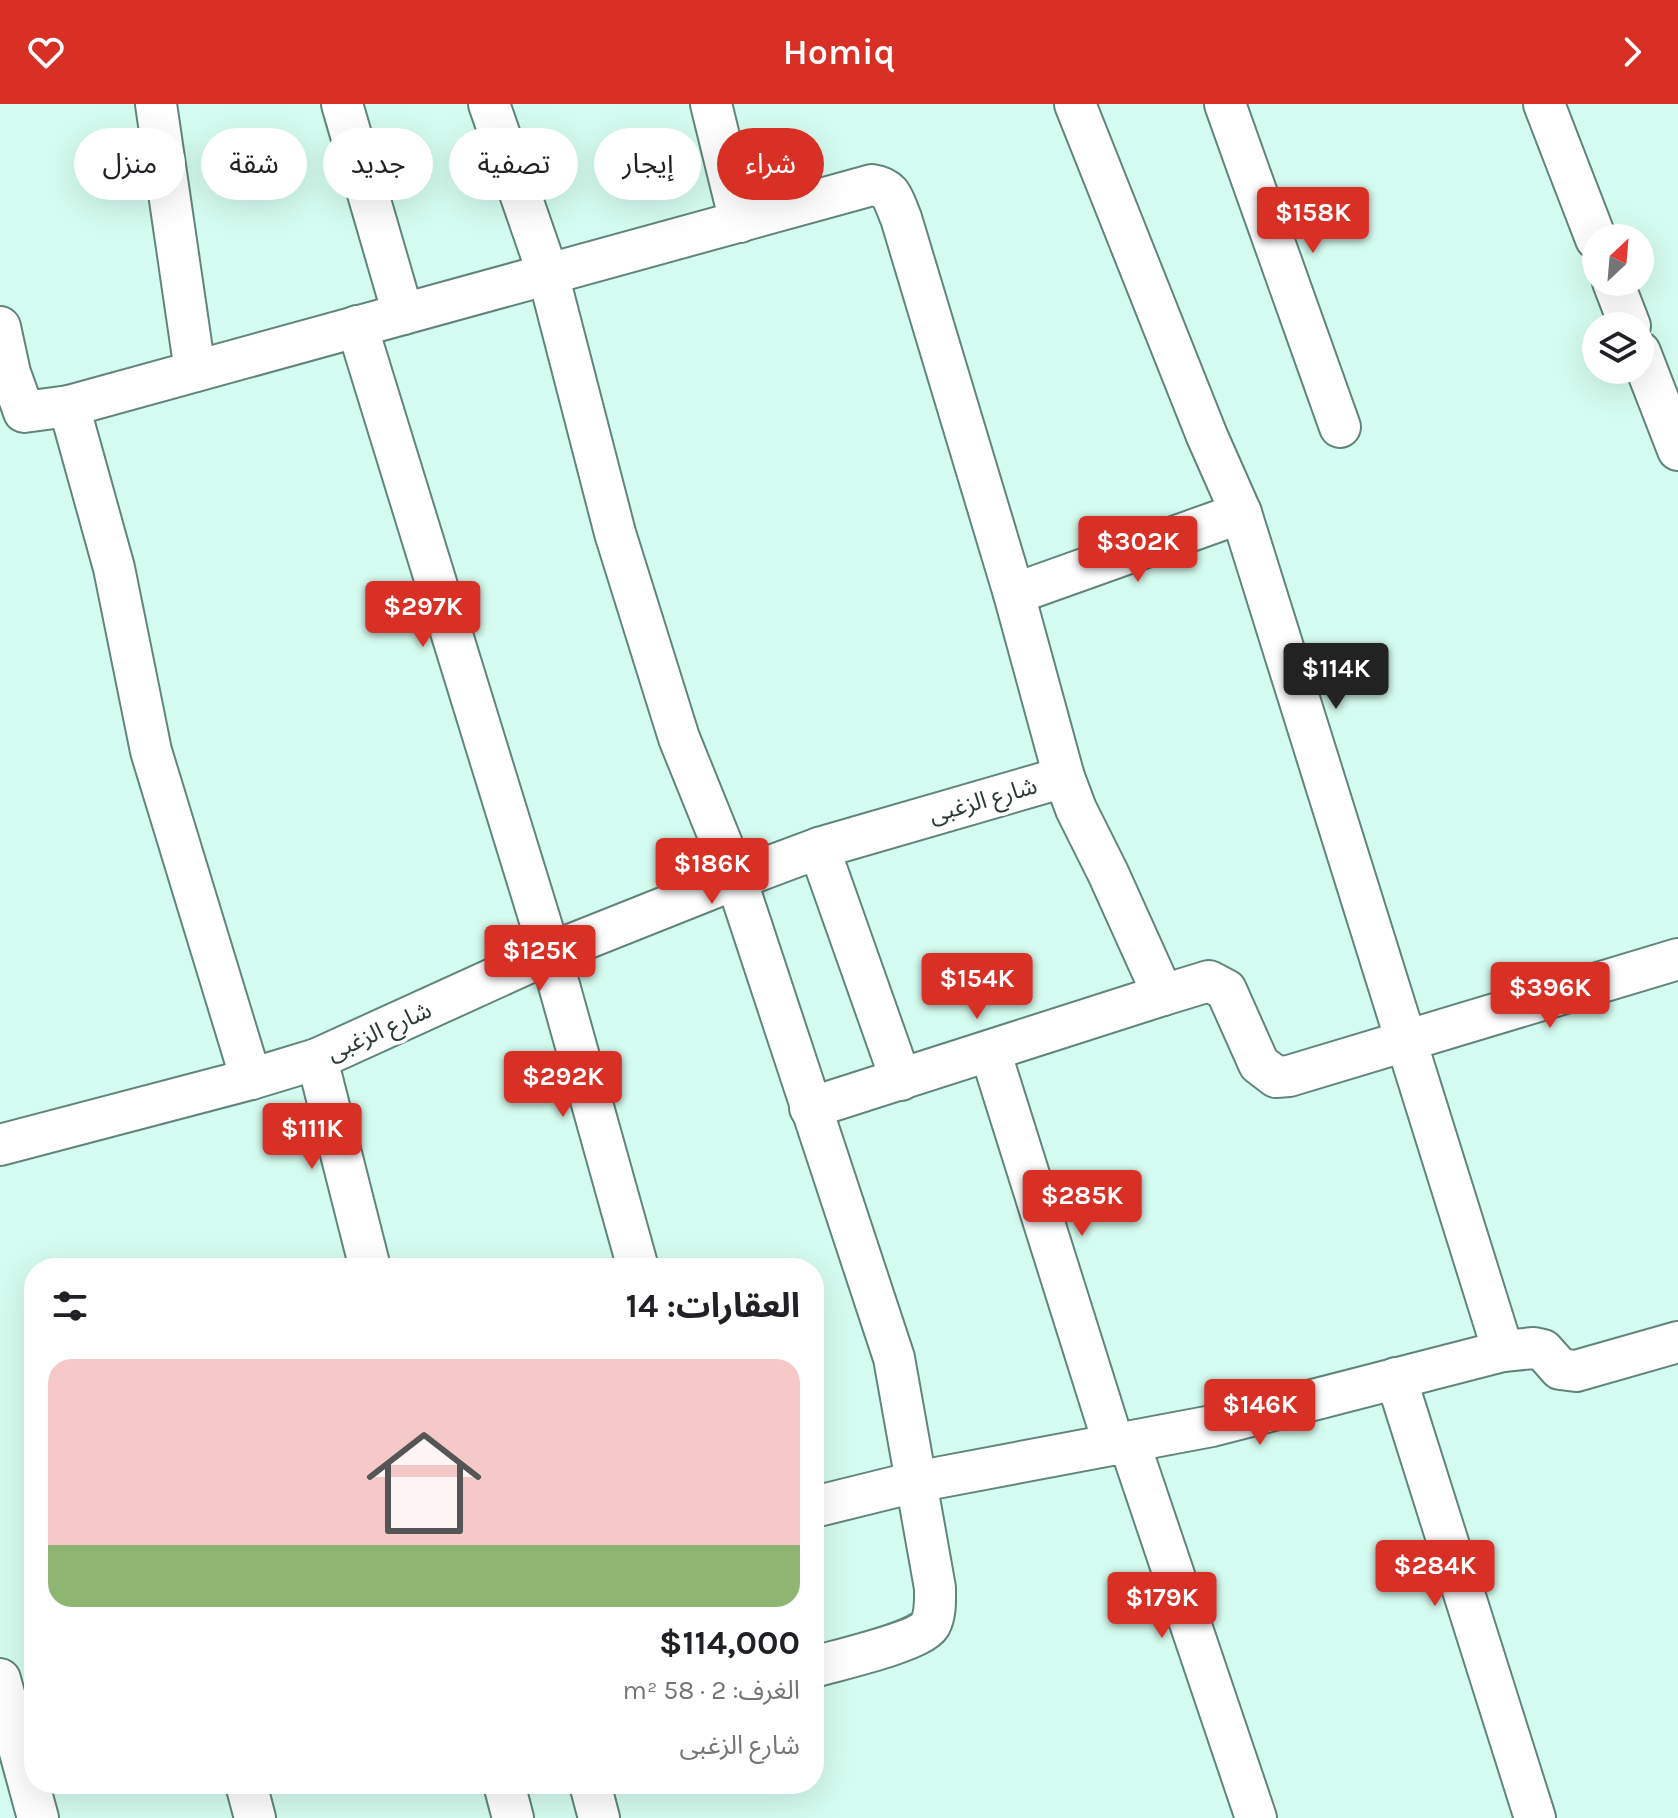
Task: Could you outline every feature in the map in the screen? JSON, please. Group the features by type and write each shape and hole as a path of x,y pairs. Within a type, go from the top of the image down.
{"street":[{"path":"156,104 195,371"},
{"path":"342,104 403,314"},
{"path":"489,104 548,274 615,533 679,738 736,879 894,1358 935,1588 935,1610 931,1624 921,1634 824,1664"},
{"path":"711,104 740,222"},
{"path":"1075,104 1207,436 1241,513 1503,1351"},
{"path":"1225,104 1340,427"},
{"path":"1544,104 1590,224"},
{"path":"0,327 10,373 12,413 69,406 872,185 886,188 892,193 901,218 1014,594 1064,777 1163,995"},
{"path":"357,326 550,953 635,1258"},
{"path":"1652,384 1678,450"},
{"path":"69,406 114,568 151,751 251,1079"},
{"path":"1014,594 1241,513"},
{"name":"شارع الزغبى","path":"0,1145 317,1059 550,953 736,879 819,848 1064,777"},
{"path":"819,848 901,1080"},
{"path":"810,1108 1209,981 1226,990 1259,1064 1276,1077 1289,1076 1678,959"},
{"path":"990,1051 1122,1443 1256,1818"},
{"path":"317,1059 367,1258"},
{"path":"824,1505 915,1482 1212,1426 1503,1351 1543,1350 1560,1369 1576,1371 1678,1342"},
{"path":"1396,1378 1535,1818"},
{"path":"24,1672 0,1679 24,1767"},
{"path":"31,1794 38,1818"},
{"path":"249,1794 255,1818"},
{"path":"507,1794 513,1818"},
{"path":"593,1794 599,1818"}]}
